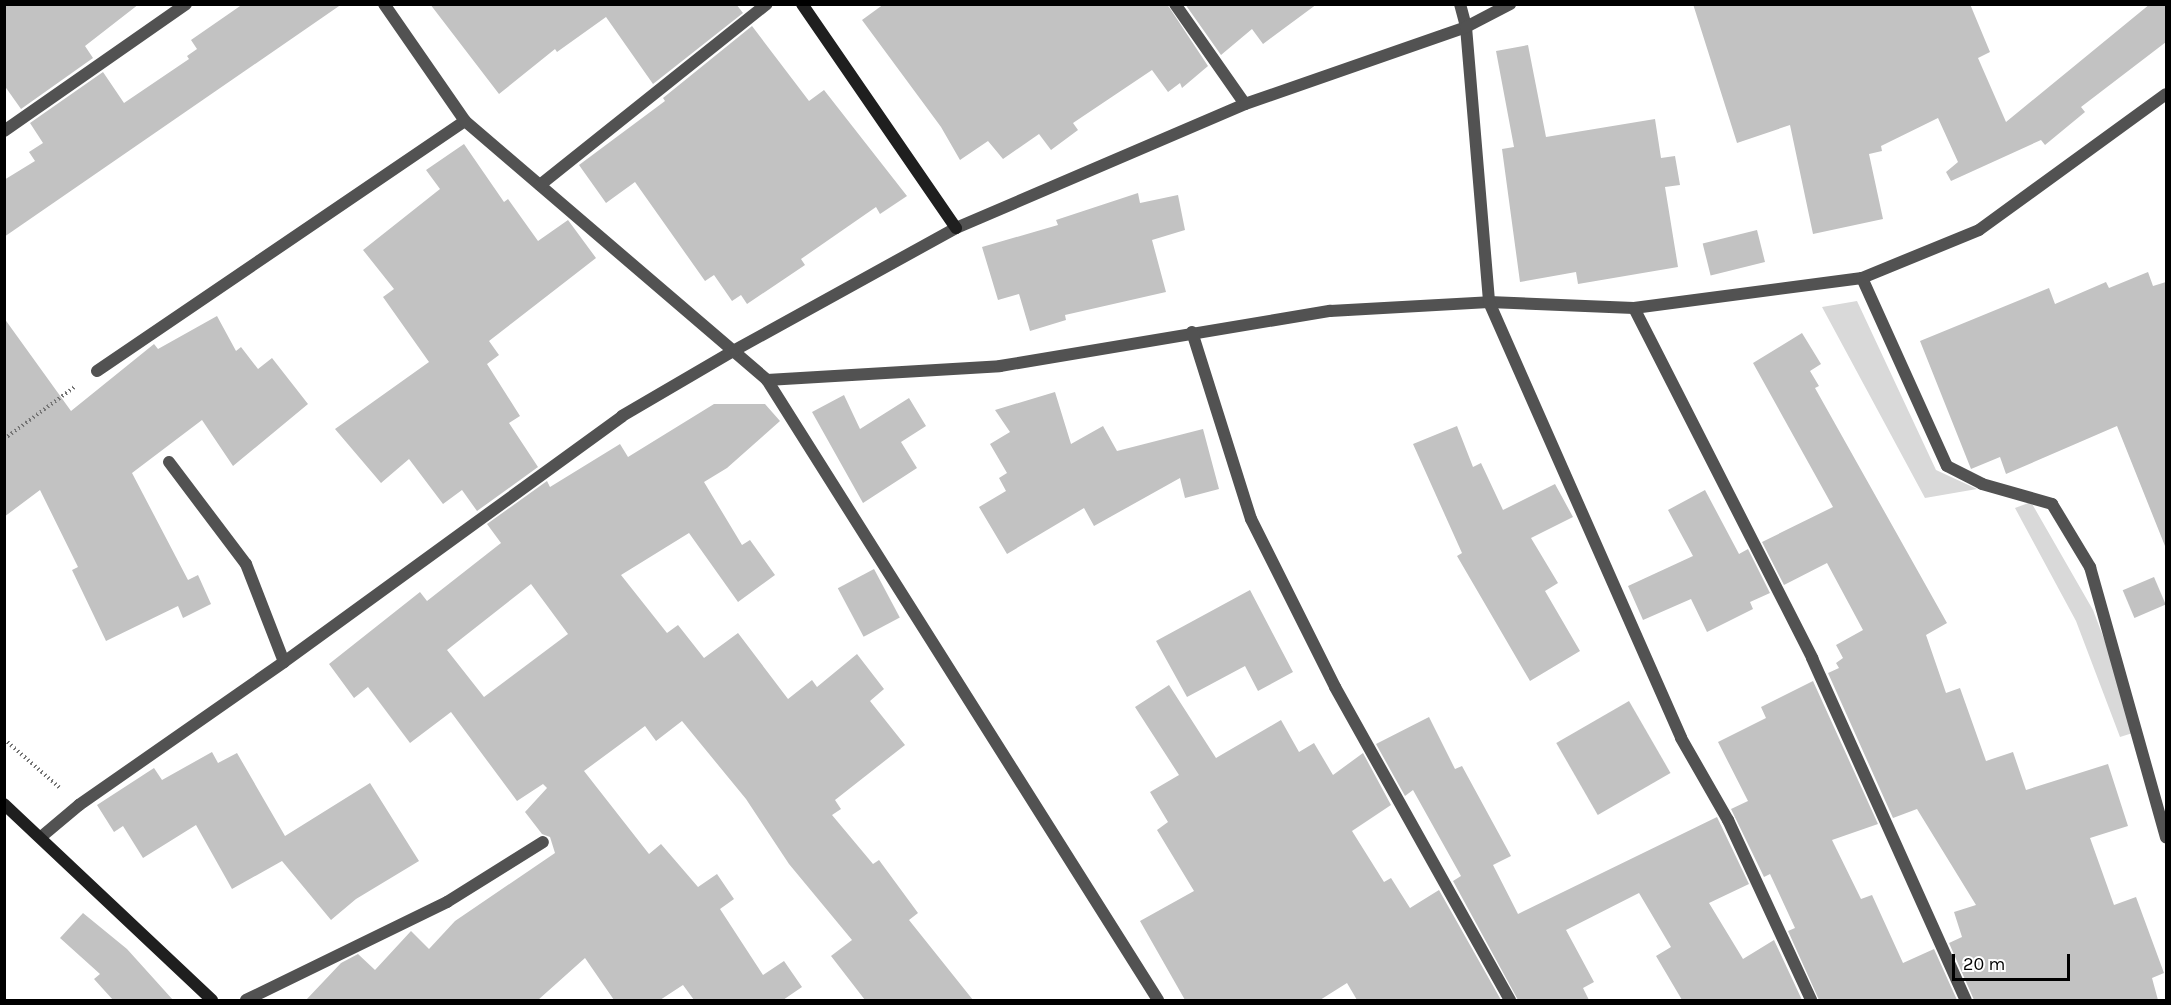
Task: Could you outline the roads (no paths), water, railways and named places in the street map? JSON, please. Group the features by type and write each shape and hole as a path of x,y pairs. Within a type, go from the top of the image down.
{"street":[{"path":"4,131 186,4"},
{"path":"384,4 465,121 735,350 767,381 1158,1000"},
{"path":"540,185 768,4"},
{"path":"802,4 957,228"},
{"path":"1175,4 1245,104"},
{"path":"1460,4 1466,27 1489,302 1681,738 1728,820 1811,1000"},
{"path":"41,837 79,805 284,662 622,416 735,350 957,228 1245,104 1466,27 1510,4"},
{"path":"767,381 1000,366 1192,332 1330,311 1489,302 1634,308 1862,278 1979,230 2166,94"},
{"path":"97,370 465,121"},
{"path":"1862,278 1947,466 1982,484 2052,504 2090,567 2166,838"},
{"path":"1634,308 1812,658 1966,1000"},
{"path":"1192,332 1251,519 1335,687 1510,1000"},
{"path":"169,462 246,564 284,662"},
{"path":"4,804 212,1000"},
{"path":"246,1000 447,902 543,842"}]}
